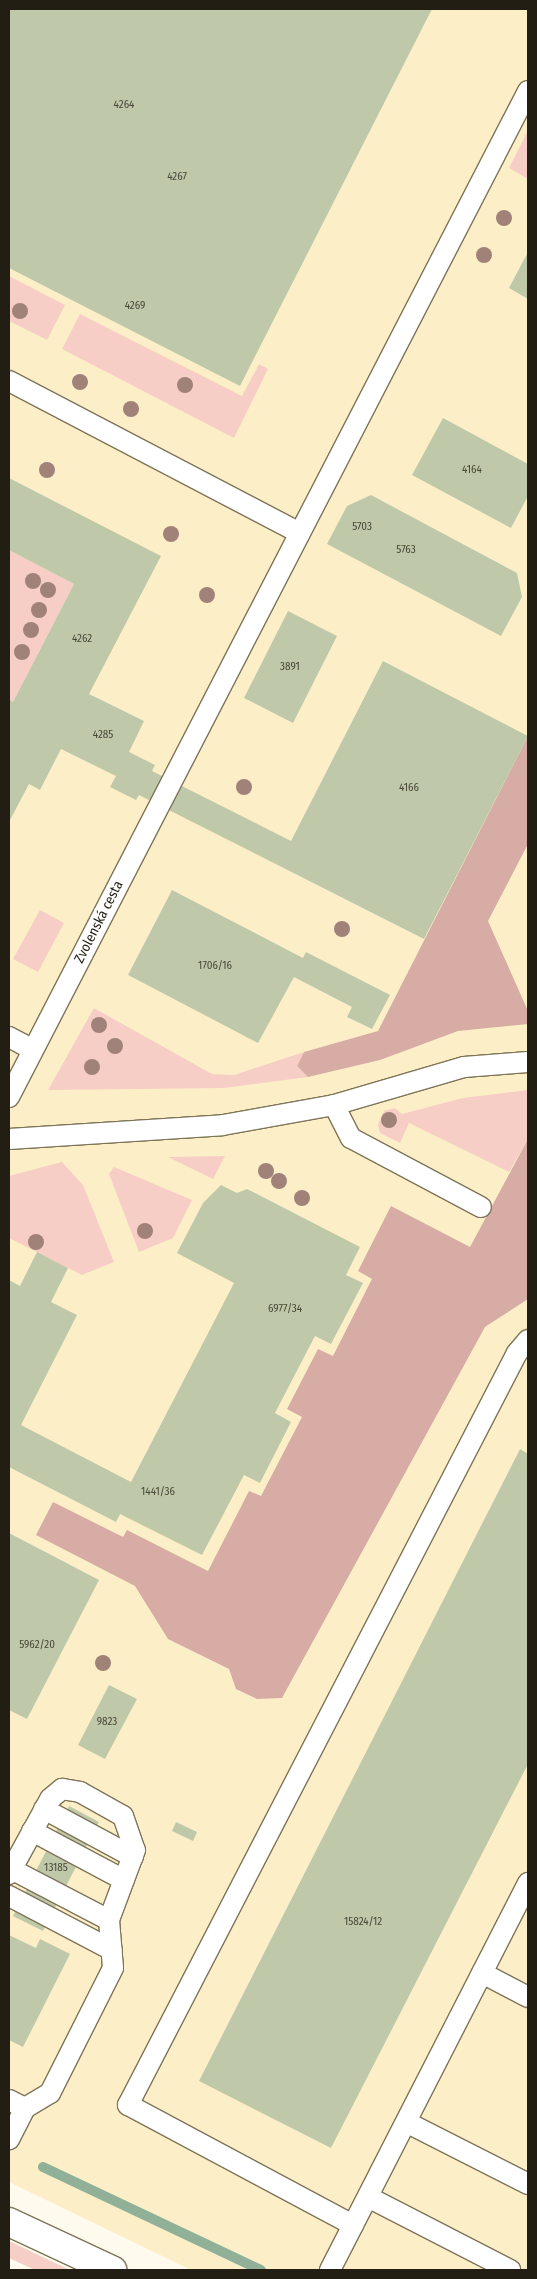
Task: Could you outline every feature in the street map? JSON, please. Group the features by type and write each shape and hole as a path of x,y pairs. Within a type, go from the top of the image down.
{"street":[{"path":"9,2222 112,2270"}],"lane":[{"name":"Zvolenská cesta","path":"9,1097 528,91"},
{"path":"9,381 300,533"},
{"path":"9,1037 33,1050"},
{"path":"9,1139 223,1125 334,1105 464,1067 528,1062"},
{"path":"334,1105 351,1138 481,1207"},
{"path":"353,2225 128,2105 524,1350"},
{"path":"9,2139 17,2104 50,2093 113,1968 109,1920 135,1850 124,1816 80,1792 62,1789 44,1810 10,1871 109,1920"},
{"path":"44,1810 133,1857"},
{"path":"32,1831 124,1880"},
{"path":"330,2270 528,1883"},
{"path":"9,1896 112,1950"},
{"path":"482,1973 528,1996"},
{"path":"406,2122 528,2184"},
{"path":"368,2197 510,2270"}],"shaded area":[{"path":"9,9 528,9 528,1246 486,1326 528,1299 528,2270 191,2270 9,2182"},
{"path":"528,130 528,179 509,168"},
{"path":"9,276 65,305 47,340 9,321"},
{"path":"80,314 242,396 259,364 268,369 234,438 62,349"},
{"path":"9,550 74,584 13,702 9,699"},
{"path":"528,736 528,844 488,921 528,1011 528,1024 458,1031 380,1060 308,1077 297,1066 304,1052 378,1031"},
{"path":"40,910 64,923 38,972 13,959"},
{"path":"94,1008 212,1074 234,1075 304,1052 297,1066 308,1077 224,1088 48,1090"},
{"path":"528,1090 528,1139 509,1172 409,1123 400,1143 380,1133 378,1125 384,1111 395,1108 402,1114 463,1098"},
{"path":"528,1139 528,1299 485,1327 282,1698 257,1699 236,1689 229,1669 168,1639 135,1586 36,1535 53,1502 123,1537 127,1530 208,1571 249,1491 261,1496 302,1417 287,1409 318,1349 333,1356 372,1279 358,1271 391,1206 470,1247"},
{"path":"225,1156 213,1179 168,1157"},
{"path":"62,1162 83,1185 114,1262 82,1275 9,1238 9,1176"},
{"path":"114,1167 192,1200 173,1238 139,1252 109,1174"},
{"path":"9,2241 70,2270 35,2270 9,2258"}],"building":[{"path":"9,9 432,9 240,386 9,268"},
{"path":"528,252 528,299 509,288"},
{"path":"443,418 528,464 528,496 511,528 412,475"},
{"path":"9,478 161,556 89,694 144,721 129,752 155,765 152,771 291,841 383,661 528,736 424,939 139,795 136,800 110,787 116,776 61,749 40,790 29,784 9,822 9,699 13,702 74,584 9,550"},
{"path":"371,495 517,573 522,597 501,636 327,544 347,506"},
{"path":"288,611 337,636 293,723 244,698"},
{"path":"172,890 303,958 306,952 390,995 372,1029 347,1017 352,1007 294,977 258,1043 128,975"},
{"path":"221,1185 237,1193 247,1189 360,1247 346,1275 363,1283 331,1344 315,1336 275,1413 291,1422 260,1483 244,1475 202,1555 120,1514 116,1522 9,1467 9,1280 20,1286 37,1252 68,1268 51,1302 77,1315 21,1425 131,1482 234,1283 177,1253 203,1203"},
{"path":"520,1449 528,1454 528,1764 331,2148 199,2081"},
{"path":"9,1533 99,1580 27,1719 9,1710"},
{"path":"109,1685 137,1699 105,1759 78,1745"},
{"path":"69,1806 99,1822 43,1931 13,1916"},
{"path":"176,1822 197,1832 193,1841 172,1831"},
{"path":"9,1935 36,1948 40,1939 70,1954 23,2047 9,2040"}],"waterway":[{"path":"43,2167 261,2270"}]}
